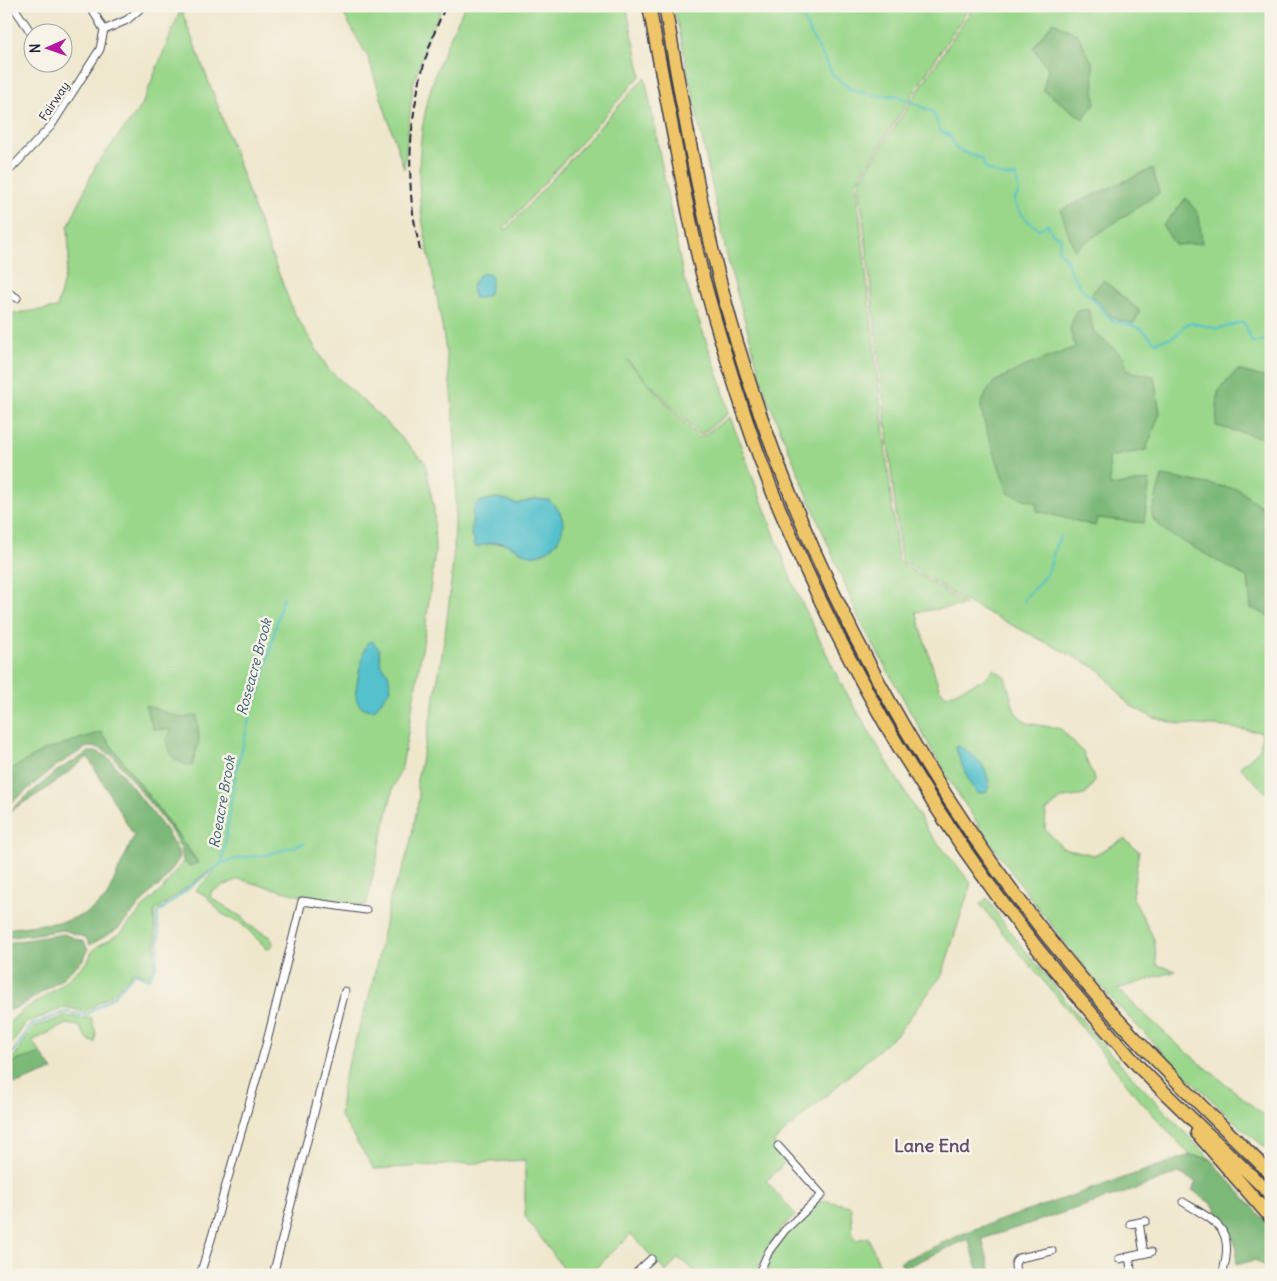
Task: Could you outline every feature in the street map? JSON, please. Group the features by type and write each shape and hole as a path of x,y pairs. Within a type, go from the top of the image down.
{"highway":[{"path":"649,6 687,208 723,348 747,422 796,548 854,669 922,786 968,855 1015,920 1068,987 1271,1218"},
{"path":"665,6 701,203 737,343 786,485 834,594 867,660 935,778 978,844 1028,912 1132,1036 1271,1174"},
{"path":"1143,1071 1271,1195"},
{"path":"1185,1090 1271,1163"}],"street":[{"path":"13,6 24,22"},
{"path":"89,6 104,30 127,20 143,6"},
{"name":"Fairway","path":"6,174 52,126 100,49 104,30"},
{"path":"6,291 16,298"},
{"path":"200,1275 264,1051 302,901 366,910"},
{"path":"273,1275 345,991"},
{"path":"758,1275 770,1251 784,1230 822,1195 778,1146"},
{"path":"1182,1201 1220,1227 1227,1244 1228,1254 1222,1275"},
{"path":"1119,1259 1148,1253 1143,1222 1130,1224"},
{"path":"1039,1244 1040,1253"},
{"path":"1017,1275 1014,1265 1017,1259 1052,1251"},
{"path":"1128,1257 1132,1275"},
{"path":"634,1275 651,1259"}],"green space":[{"path":"339,6 444,6 431,30 413,85 404,169 368,57"},
{"path":"465,6 626,6 641,75 504,228 506,230 645,77 683,276 721,383 729,413 700,435 627,360 699,438 730,417 793,584 840,682 928,831 971,883 942,975 898,1033 773,1142 788,1160 766,1181 796,1215 782,1227 754,1275 700,1275 678,1258 666,1272 631,1234 589,1275 568,1275 525,1216 525,1160 374,1169 340,1115 343,1081 372,986 391,895 403,868 410,844 419,795 417,779 435,697 448,614 455,530 454,427 443,334 421,211 419,168 421,140 428,99 441,58","holes":["495,498 516,504 536,499 558,541 544,553 534,555 520,551 505,543 473,545 479,502"]},
{"path":"674,6 970,6 856,182 898,561 966,605 916,612 939,688 946,696 984,679 994,669 1005,677 1015,712 1027,723 1061,729 1083,752 1095,781 1085,795 1063,798 1046,811 1045,829 1063,848 1094,855 1124,839 1139,851 1132,896 1154,939 1157,965 1176,971 1117,989 1178,1045 1271,1121 1271,1152 1236,1123 1174,1064 1115,1003 1025,891 944,772 859,619 766,395 728,261"},
{"path":"974,6 1271,6 1271,798 1240,767 1260,749 1262,732 1216,726 1179,724 1154,718 1129,705 1100,670 959,598 901,560 859,181"},
{"path":"181,9 293,311 329,370 380,416 425,462 434,509 435,552 425,632 402,767 393,788 366,906 298,895 238,879 211,892 210,896 215,900 243,918 250,926 270,937 273,943 271,948 267,949 239,922 222,914 206,896 196,890 214,872 209,871 154,912 156,938 154,967 148,976 134,971 112,994 85,1012 66,1007 26,1023 6,1052 6,1025 22,1011 59,987 88,961 92,952 98,946 121,933 149,901 162,890 183,861 189,866 198,862 101,732 6,781 6,314 57,308 69,259 68,227 96,165 141,107"},
{"path":"1053,22 1078,35 1093,64 1095,103 1083,119 1043,90 1048,68 1033,48"},
{"path":"1153,168 1159,193 1074,250 1061,210"},
{"path":"1186,198 1199,215 1202,243 1175,245 1163,226"},
{"path":"1103,280 1140,311 1134,323 1117,320 1107,313 1091,295"},
{"path":"1088,309 1094,332 1124,357 1127,371 1154,376 1160,413 1146,450 1109,457 1110,486 1150,480 1144,523 1097,518 1095,526 1037,511 1036,503 1008,493 983,419 981,406 986,393 994,382 1019,369 1075,347 1070,330 1075,312"},
{"path":"1237,370 1271,379 1271,440 1216,426 1218,392"},
{"path":"1162,476 1238,489 1271,514 1271,617 1251,608 1248,578 1168,533 1153,519 1152,512"},
{"path":"145,705 182,718 197,715 199,742 192,766 173,758 166,740 172,730 153,729"},
{"path":"101,732 198,863 189,866 183,861 181,849 170,829 113,756 100,748 87,747 56,766 6,807 6,772 45,750"},
{"path":"89,752 99,752 110,759 165,829 178,851 179,859 161,885 155,888 118,929 90,945 86,938 64,930 6,938 6,929 66,921 87,913 106,898 134,836 88,757 46,789 8,812 57,771"},
{"path":"987,898 1005,925 1094,1035 1210,1159 1190,1155 1138,1098 980,904"},
{"path":"64,934 84,942 88,949 84,959 58,982 19,1007 6,1011 6,943"},
{"path":"67,1016 91,1017 96,1034 95,1043 87,1039 79,1026 66,1024 32,1041 41,1053 10,1063 34,1027"},
{"path":"41,1053 53,1070 16,1084 6,1076 6,1068 10,1063"},
{"path":"1190,1155 1210,1159 1271,1227 1271,1271 1255,1260 1236,1265 1237,1250 1232,1235 1213,1205 1192,1190 1196,1182 1179,1173 1136,1189 982,1239 992,1275 980,1275 968,1239 904,1268 900,1262 969,1231"},
{"path":"822,1200 850,1206 853,1237 856,1240 868,1237 882,1271 875,1275 760,1275 785,1232"}],"water":[{"path":"481,274 489,274 492,278 491,286 488,295 475,298 473,285"},
{"path":"495,498 516,504 536,499 549,500 559,511 563,521 563,528 557,541 547,551 535,555 527,554 500,542 477,547 473,545 475,539 471,536 473,509 479,502"},
{"path":"372,641 379,649 381,665 388,673 391,689 374,710 362,707 358,703 356,694 364,651 367,643"},
{"path":"959,746 976,758 986,772 989,787 985,793 977,793 969,782 955,747"}],"waterway":[{"path":"799,6 806,25 833,75 850,89 878,96 895,95 933,112 940,131 950,136 956,149 982,159 985,168 997,174 1016,176 1018,192 1014,200 1018,209 1032,224 1040,229 1047,224 1053,234 1061,238 1058,250 1067,261 1069,269 1081,288 1114,322 1142,329 1155,342 1178,334 1185,325 1192,323 1218,329 1243,322 1252,342 1265,340 1268,332 1271,330"},
{"path":"1024,602 1025,598 1047,573 1056,544 1061,535"},
{"name":"Roeacre Brook","path":"6,1062 32,1025 66,1012 86,1015 114,996 135,973 149,979 156,967 159,936 157,913 222,863 236,771 251,710 260,691 283,597"},
{"name":"Roseacre Brook","path":"223,863 239,858 266,855 305,843"}],"railway":[{"path":"420,250 411,193 410,169 413,121 428,50 446,6"}],"district":[{"name":"Lane End","path":"932,1145"}]}
